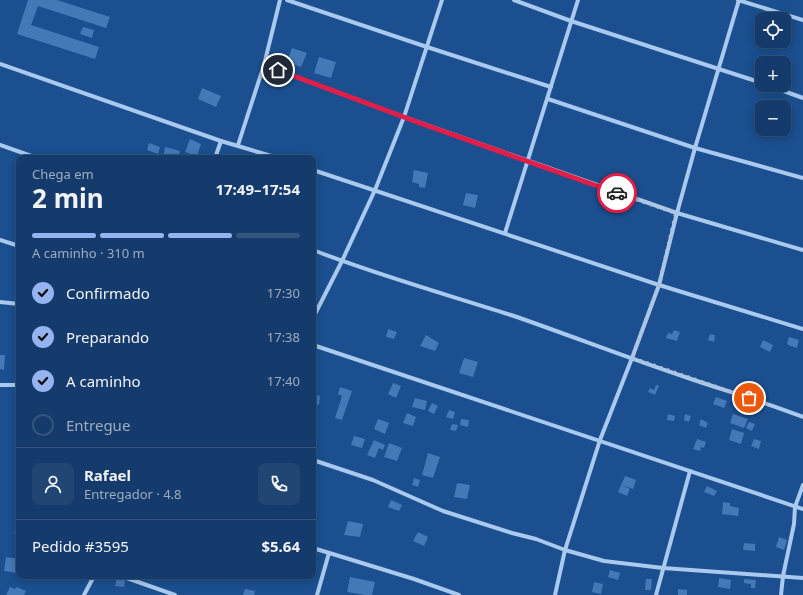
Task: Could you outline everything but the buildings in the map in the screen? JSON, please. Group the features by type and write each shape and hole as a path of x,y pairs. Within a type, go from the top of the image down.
{"street":[{"path":"238,145 264,65 280,0"},
{"path":"287,0 552,87"},
{"path":"316,312 375,190 404,117 442,0"},
{"path":"514,0 571,21 755,81"},
{"path":"505,233 578,0"},
{"path":"555,595 565,550 600,440 659,285 676,213 739,0 803,20"},
{"path":"0,64 269,155"},
{"path":"264,65 404,117 676,213 803,250"},
{"path":"786,92 803,98"},
{"path":"548,99 695,148 803,178"},
{"path":"216,155 221,140"},
{"path":"0,145 28,155"},
{"path":"316,171 659,285 803,329"},
{"path":"0,240 16,245"},
{"path":"316,251 342,261 516,317 803,417"},
{"path":"0,302 16,304"},
{"path":"316,346 803,509"},
{"path":"0,385 16,385"},
{"path":"316,461 373,480 443,511 604,561 663,568 803,578"},
{"path":"656,595 690,471"},
{"path":"781,595 783,576 796,507 803,485"},
{"path":"316,549 414,579 459,595"},
{"path":"317,595 329,553"},
{"path":"84,595 92,579"},
{"path":"129,579 175,595"}],"way so far":[{"path":"617,193 676,213 659,285 632,358 749,398"}],"route":[{"path":"278,70 417,122 617,193"}]}
